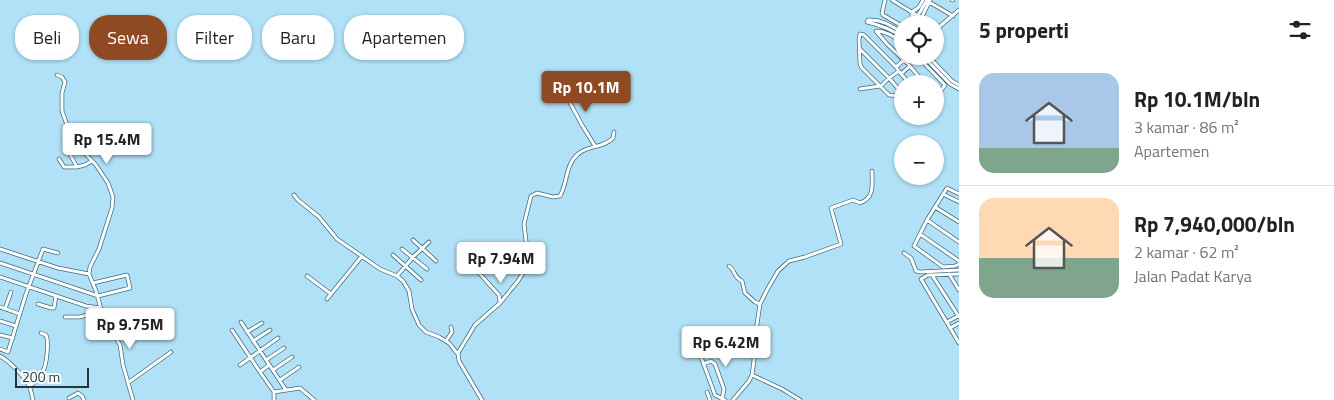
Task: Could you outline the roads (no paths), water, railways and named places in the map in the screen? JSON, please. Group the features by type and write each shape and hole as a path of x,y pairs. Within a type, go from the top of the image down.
{"street":[{"path":"884,0 882,13 894,21"},
{"path":"892,0 914,15"},
{"path":"912,12 919,7 922,0"},
{"path":"921,15 928,1 953,16"},
{"path":"944,21 959,10"},
{"path":"894,28 874,20 867,21 894,32"},
{"path":"894,36 876,32 894,51"},
{"path":"894,95 889,95 860,64 859,35 862,34 902,75"},
{"path":"859,49 894,85"},
{"path":"896,67 902,65"},
{"path":"860,89 881,86 889,78 900,72 905,65"},
{"path":"909,65 917,75"},
{"path":"925,65 936,75"},
{"path":"932,65 950,84 959,87"},
{"path":"936,65 959,87"},
{"path":"57,75 62,77 65,82 62,90 62,111 71,136 108,183 114,200 89,274 98,296 102,313 119,342 123,365 133,400"},
{"path":"562,88 595,146"},
{"path":"458,354 475,325 500,303 518,281 527,264 528,253 524,224 531,196 537,193 553,197 560,196 565,185 569,166 579,152 606,144 612,140 614,132"},
{"path":"66,147 77,167"},
{"path":"59,159 64,167"},
{"path":"56,167 77,167 92,161"},
{"path":"733,400 749,381 752,374 760,304 773,279 789,261 841,244 831,208 832,206 853,200 860,203 866,200 872,194 872,171"},
{"path":"920,234 959,262 956,266 943,267 914,246 920,234 927,220 947,188 959,194"},
{"path":"943,194 959,202"},
{"path":"294,195 318,217 336,238 380,269 397,276 407,286 414,317 419,325 426,332 439,337 452,346 482,400"},
{"path":"935,207 959,222"},
{"path":"927,220 959,242"},
{"path":"413,240 436,260"},
{"path":"397,276 421,248 430,242"},
{"path":"0,249 58,268 89,274"},
{"path":"0,349 8,352 43,249 58,254"},
{"path":"402,249 427,269"},
{"path":"904,253 911,258 916,271 959,270"},
{"path":"393,255 421,280"},
{"path":"327,299 362,256"},
{"path":"0,264 98,296 130,288 126,275 93,283"},
{"path":"729,266 737,279 742,283 745,293 760,304"},
{"path":"480,274 499,295 500,303"},
{"path":"959,274 932,274 921,279 959,342"},
{"path":"932,274 959,316 947,322"},
{"path":"949,274 959,290"},
{"path":"307,276 331,294"},
{"path":"0,277 86,306 101,308"},
{"path":"6,309 11,292"},
{"path":"38,304 54,308 56,296"},
{"path":"0,307 20,314"},
{"path":"65,317 80,318 94,313 102,313"},
{"path":"0,321 16,326"},
{"path":"241,322 286,390"},
{"path":"248,332 262,323"},
{"path":"950,328 959,323"},
{"path":"446,341 452,332 451,326"},
{"path":"232,330 274,392 274,400"},
{"path":"253,341 270,330"},
{"path":"29,386 37,380 44,368 48,340 47,336 41,333"},
{"path":"0,335 12,338"},
{"path":"240,365 278,338"},
{"path":"266,360 284,348"},
{"path":"128,382 171,352"},
{"path":"700,354 715,395 724,400 724,386 715,364 711,361 704,364"},
{"path":"0,361 2,357 26,380 33,400"},
{"path":"273,370 292,357"},
{"path":"260,372 269,365"},
{"path":"280,380 299,367"},
{"path":"752,374 800,400"},
{"path":"274,392 300,388 313,399"},
{"path":"707,392 710,400"},
{"path":"69,399 78,393 84,400"},
{"path":"305,400 313,399"}]}
